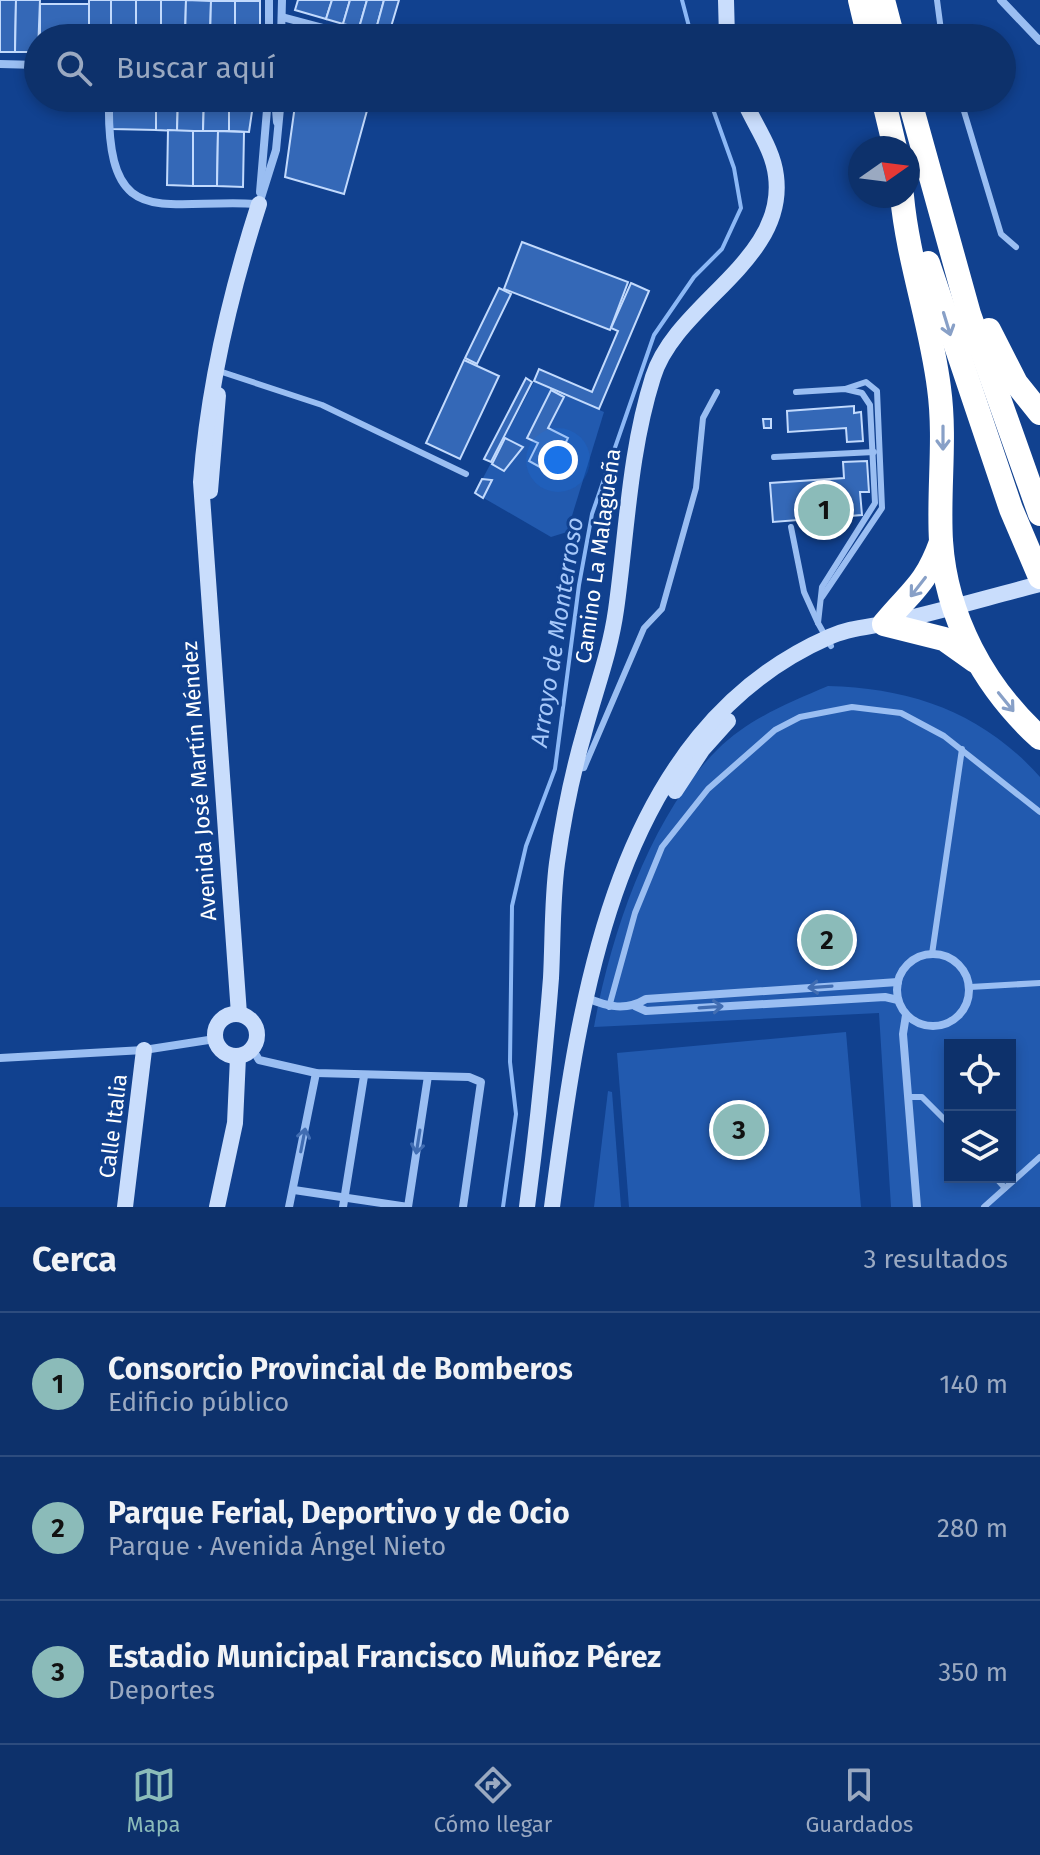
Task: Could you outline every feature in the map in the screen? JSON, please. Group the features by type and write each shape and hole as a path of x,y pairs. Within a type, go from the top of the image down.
{"highway":[{"path":"860,0 866,24"},
{"path":"883,0 889,24"},
{"path":"886,112 892,136"},
{"path":"913,112 982,354 1040,514"},
{"path":"905,208 905,232 935,356 943,414 941,542 954,606 977,662 1005,703 1040,738"},
{"path":"909,208 1011,509 1040,577"},
{"path":"950,249 983,313 999,355 1040,413"},
{"path":"884,624 917,591 931,570 941,542"},
{"path":"884,624 944,639 977,662"}],"street":[{"path":"269,0 269,24"},
{"path":"282,0 282,24"},
{"path":"726,0 727,24"},
{"path":"1001,0 1040,41"},
{"path":"282,17 308,24"},
{"path":"0,64 24,65"},
{"path":"110,112 115,163 131,191 172,207 259,204"},
{"name":"Avenida José Martín Méndez","path":"259,204 267,112"},
{"name":"Avenida José Martín Méndez","path":"277,112 279,131"},
{"name":"Avenida José Martín Méndez","path":"239,1014 204,544 217,426 218,371 236,280 271,170 280,112"},
{"name":"Camino La Malagueña","path":"527,1207 551,978 558,862 584,732 604,675 616,612 628,493 654,374 684,325 745,261 763,234 771,214 776,177 771,154 750,112"},
{"path":"552,1207 572,1056 585,998 617,892 663,808 702,750 761,689 825,635 884,624 1040,584"},
{"path":"932,954 955,960 965,972 970,987 964,1011 944,1025 928,1027 906,1015 898,1000 898,982 910,962 932,954"},
{"path":"635,1006 646,999 898,982"},
{"path":"585,998 609,1007 635,1006 646,1011 885,997 898,1000"},
{"path":"217,1207 246,1053 258,1034 255,1026 239,1014 219,1023 215,1039 223,1052 246,1053 259,1060 316,1073 469,1077 481,1082 463,1207"},
{"path":"906,1015 903,1034 917,1207"},
{"path":"0,1058 144,1050 215,1039"},
{"name":"Calle Italia","path":"125,1207 144,1050"},
{"path":"289,1207 316,1073"},
{"path":"344,1202 364,1076"},
{"path":"294,1190 344,1202 408,1207 428,1076"}],"lane":[{"path":"937,0 940,24"},
{"path":"964,112 1001,234 1016,247"},
{"path":"218,371 322,405 466,474"},
{"path":"796,392 845,389 866,382 877,391 877,452 882,508 822,597 825,635"},
{"path":"845,389 867,397 877,452"},
{"path":"576,770 584,768 602,732 644,628 662,609 696,488 703,418 717,392"},
{"path":"774,457 877,452"},
{"path":"791,527 804,592 825,635"},
{"path":"609,1007 635,913 662,847 708,789 775,730 827,709 878,708 919,721 962,749 1040,812"},
{"path":"932,954 962,749"},
{"path":"970,987 1039,984"},
{"path":"908,1097 922,1097 944,1119"},
{"path":"984,1207 1040,1157"},
{"path":"1000,1183 1005,1188"}],"shaded area":[{"path":"534,382 604,412 567,532 551,537 475,493"},
{"path":"828,686 889,692 944,708 970,721 995,736 1040,777 1040,1207 891,1207 879,1013 594,1027 622,917 636,880 672,808 693,777 717,750 742,729"},
{"path":"846,1032 861,1207 629,1207 617,1053"},
{"path":"608,1091 612,1092 621,1207 594,1207"}],"building":[{"path":"0,0 16,0 15,52 0,52"},
{"path":"16,0 40,0 39,24 24,24 24,52 15,52"},
{"path":"89,0 111,0 111,24 89,24"},
{"path":"111,0 136,0 136,24 111,24"},
{"path":"136,0 161,0 161,24 136,24"},
{"path":"161,0 186,0 185,24 161,24"},
{"path":"186,0 211,1 210,24 185,24"},
{"path":"298,0 332,0 326,19 295,10"},
{"path":"332,0 350,0 343,24 326,19"},
{"path":"350,0 367,0 360,24 343,24"},
{"path":"367,0 384,0 377,24 360,24"},
{"path":"384,0 399,0 392,24 377,24"},
{"path":"211,1 235,1 235,24 210,24"},
{"path":"235,1 260,1 260,24 235,24"},
{"path":"40,4 89,4 89,24 40,24"},
{"path":"112,112 156,112 156,130 112,129"},
{"path":"156,112 178,112 177,131 156,130"},
{"path":"178,112 204,112 203,131 177,131"},
{"path":"204,112 229,112 229,131 203,131"},
{"path":"229,112 252,112 249,132 229,131"},
{"path":"294,112 367,112 344,194 285,177"},
{"path":"168,130 193,131 193,186 167,185"},
{"path":"193,131 218,131 217,186 193,186"},
{"path":"218,131 244,132 243,187 217,186"},
{"path":"522,242 628,282 610,330 504,289"},
{"path":"631,283 649,291 599,409 534,381 539,369 592,392 618,331 611,328"},
{"path":"499,288 511,294 477,364 465,358"},
{"path":"464,360 499,376 460,459 426,443"},
{"path":"526,378 532,382 491,462 484,459"},
{"path":"551,390 564,397 548,428 568,438 551,473 529,461 538,443 527,438"},
{"path":"854,406 854,413 861,412 863,441 847,442 846,428 788,432 787,411"},
{"path":"763,419 771,419 771,428 764,428"},
{"path":"505,438 523,447 504,471 492,464"},
{"path":"867,461 869,492 860,492 862,515 773,522 770,483 844,478 843,462"},
{"path":"482,479 492,480 483,498 475,493"}],"waterway":[{"name":"Arroyo de Monterroso","path":"682,0 688,24"},
{"name":"Arroyo de Monterroso","path":"503,1207 516,1114 510,1062 512,906 526,846 555,769 579,585 592,514 654,335 694,277 722,249 741,208 734,168 714,112"}],"place":[{"name":"Consorcio Provincial de Bomberos","path":"824,510"},
{"name":"Parque Ferial, Deportivo y de Ocio","path":"827,940"},
{"name":"Estadio Municipal Francisco Muñoz Pérez","path":"739,1130"}]}
